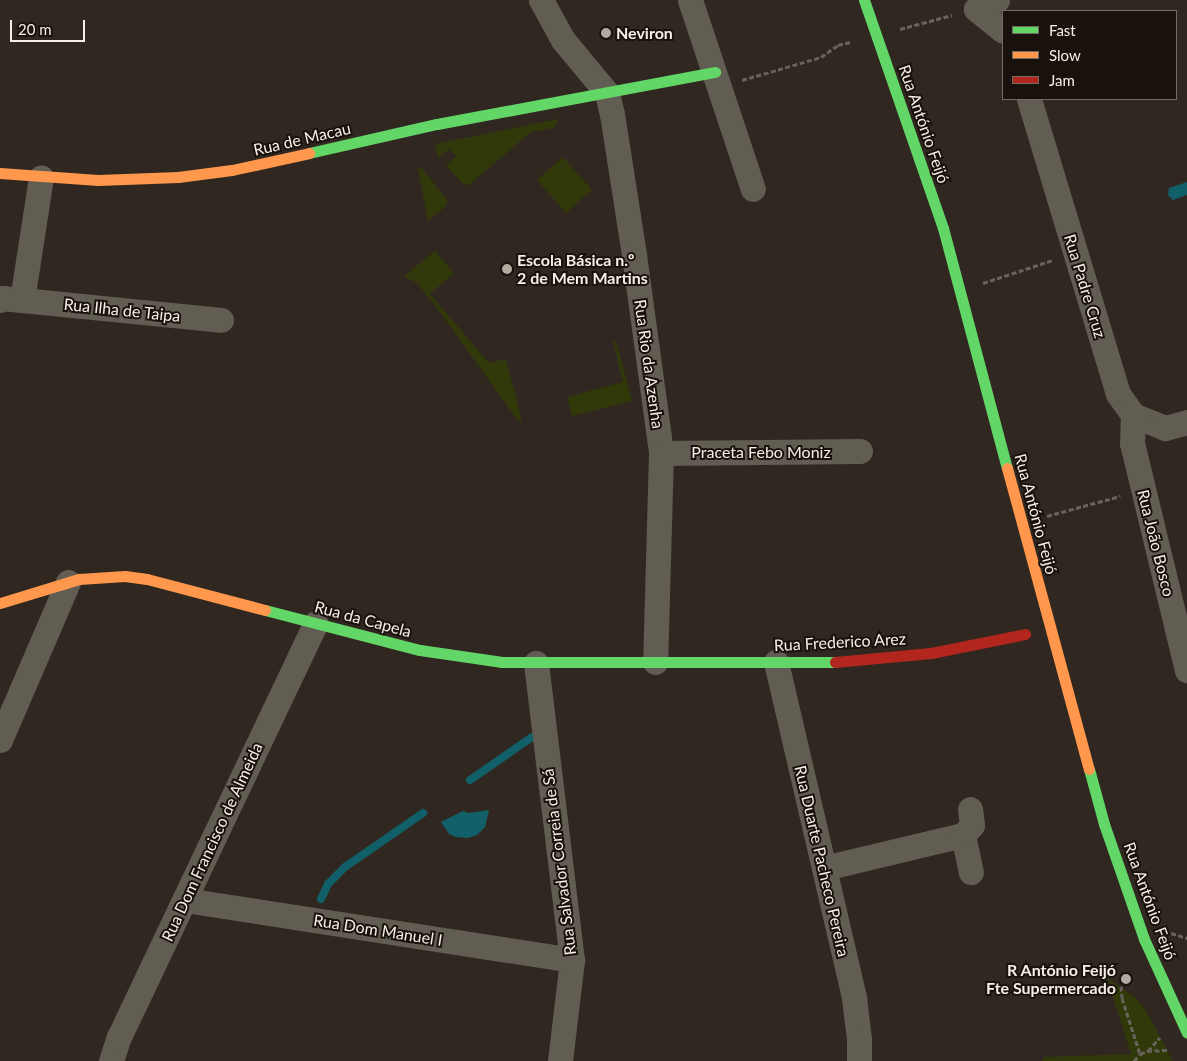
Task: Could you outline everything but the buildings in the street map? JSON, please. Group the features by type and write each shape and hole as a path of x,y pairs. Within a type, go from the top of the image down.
{"street":[{"name":"Rua Rio da Azenha","path":"541,0 563,40 607,93 612,114 634,255 661,453 655,662"},
{"path":"690,0 753,189"},
{"name":"Rua António Feijó","path":"864,0 943,228 1021,523 1104,824 1144,939 1187,1033"},
{"path":"986,4 1002,29"},
{"name":"Rua de Macau","path":"0,173 41,177 125,180 178,177 232,170 438,124 607,93 717,80"},
{"name":"Rua Padre Cruz","path":"1029,100 1118,394 1133,415"},
{"path":"11,300 41,177"},
{"name":"Rua Ilha de Taipa","path":"11,300 221,320"},
{"path":"1133,415 1165,428 1187,422"},
{"name":"Rua João Bosco","path":"1133,415 1132,443 1187,670"},
{"name":"Praceta Febo Moniz","path":"661,453 860,451"},
{"name":"Rua da Capela","path":"0,603 68,582 102,576 136,577 452,657 536,663 655,662"},
{"path":"0,740 68,582"},
{"name":"Rua Dom Francisco de Almeida","path":"111,1061 119,1037 316,623"},
{"name":"Rua Frederico Arez","path":"655,662 836,662 899,657 1025,634"},
{"name":"Rua Duarte Pacheco Pereira","path":"776,662 854,998 859,1039 859,1061"},
{"name":"Rua Salvador Correia de Sá","path":"536,663 572,960 560,1061"},
{"path":"824,868 963,835 972,825 970,809"},
{"path":"963,835 971,872"},
{"name":"Rua Dom Manuel I","path":"184,900 572,960"}],"path":[{"path":"717,80 821,57 838,45 986,4"},
{"path":"960,290 1075,252"},
{"path":"1021,523 1143,490"},
{"path":"1121,986 1122,998 1140,1054"},
{"path":"1134,1061 1140,1054 1147,1051 1177,1049"}],"green space":[{"path":"559,119 554,128 531,132 469,185 463,184 446,165 456,157 449,149 438,158 435,144"},
{"path":"563,157 592,190 566,213 537,180"},
{"path":"421,167 447,200 447,205 428,221 418,168"},
{"path":"435,251 454,273 430,294 489,363 506,359 522,421 519,422 417,283 404,276"},
{"path":"613,341 616,341 632,401 572,416 567,397 623,382"},
{"path":"1107,978 1135,997 1145,1009 1173,1061 1043,1061 1043,1057 1131,1054"}],"water":[{"path":"1187,182 1187,195 1173,200 1168,195 1169,188"},
{"path":"489,810 485,827 477,835 468,838 449,834 441,822 463,811 468,813"}],"waterway":[{"path":"470,780 532,737"},
{"path":"321,899 328,884 345,867 423,813"}],"traffic: fast":[{"path":"864,0 943,228 1007,468"},
{"path":"309,153 437,124 715,72"},
{"path":"265,610 420,650 502,662 835,662"},
{"path":"1089,769 1104,824 1144,939 1187,1033"}],"traffic: slow":[{"path":"0,173 98,180 178,177 232,170 309,153"},
{"path":"1007,468 1089,769"},
{"path":"0,603 79,579 125,576 147,579 265,610"}],"traffic: jam":[{"path":"835,662 931,653 1025,634"}],"place":[{"name":"Neviron","path":"606,33"},
{"name":"Escola Básica n.º 2 de Mem Martins","path":"507,269"},
{"name":"R António Feijó Fte Supermercado","path":"1126,979"}]}
